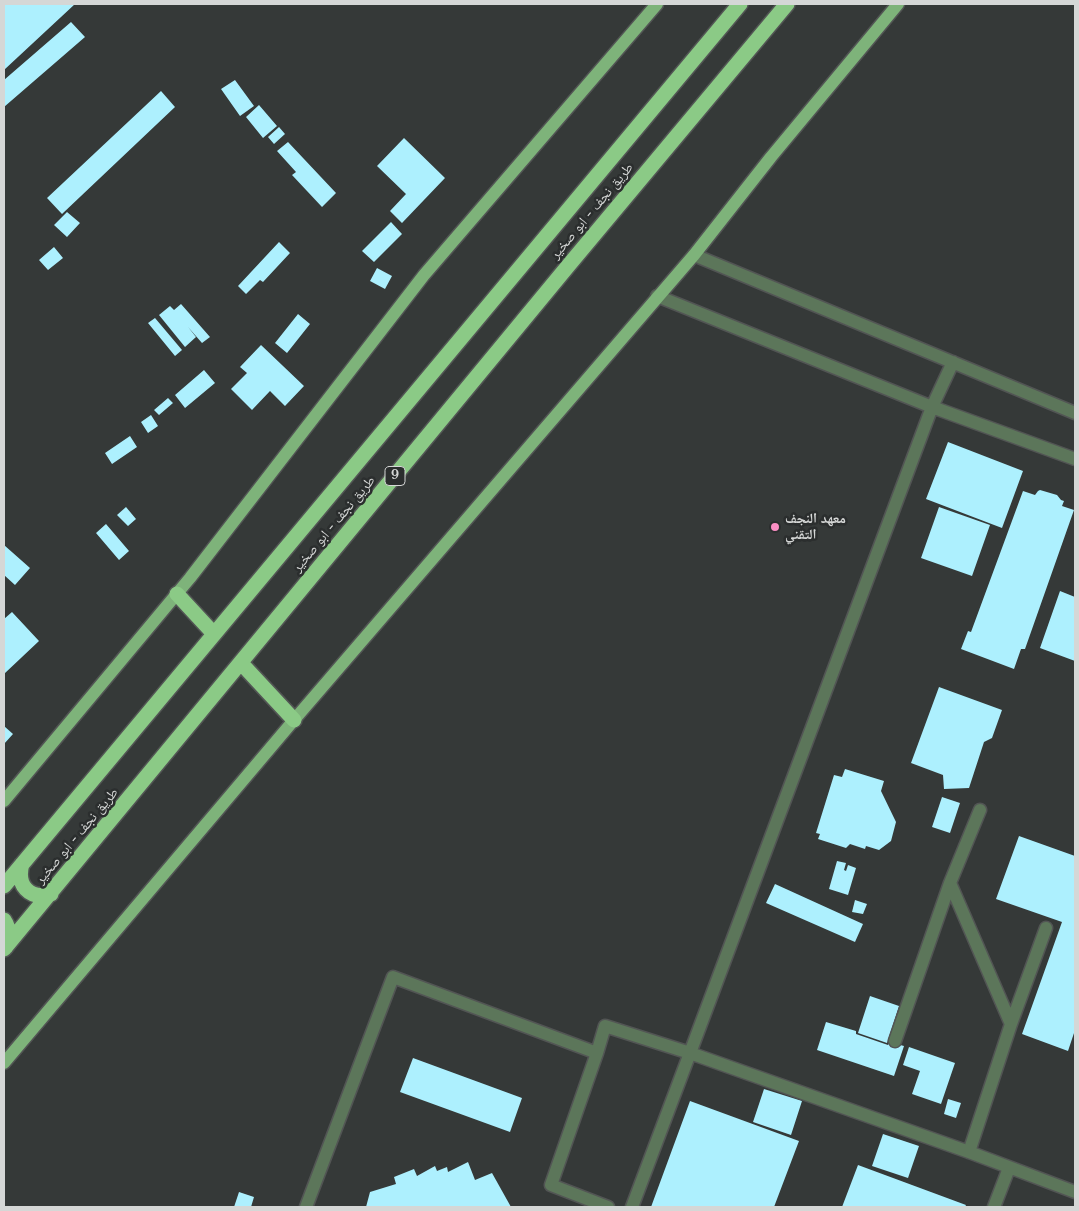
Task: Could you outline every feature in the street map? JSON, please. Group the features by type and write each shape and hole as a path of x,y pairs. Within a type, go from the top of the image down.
{"highway":[{"name":"طريق نجف - ابو صخير","path":"4,886 740,4"},
{"name":"طريق نجف - ابو صخير","path":"5,948 561,274 787,4"},
{"path":"177,594 214,634"},
{"path":"241,663 294,720"},
{"path":"22,864 20,878 26,890 31,894 44,896 51,894"},
{"path":"4,920 10,933 5,948"}],"main road":[{"path":"4,801 177,594 424,275 657,4"},
{"path":"4,1063 294,720 694,255 771,157 898,4"}],"lane":[{"path":"694,255 1075,413"},
{"path":"657,296 932,407 1075,459"},
{"path":"632,1207 932,407 953,362"},
{"path":"895,1041 950,883 980,810"},
{"path":"950,883 1011,1024"},
{"path":"969,1152 1011,1024 1046,928"},
{"path":"306,1207 393,977 597,1053"},
{"path":"608,1207 551,1185 605,1026 690,1053 969,1152 1075,1192"},
{"path":"994,1207 1009,1168"}],"building":[{"path":"4,4 75,4 4,70"},
{"path":"71,22 85,37 4,107 4,80"},
{"path":"235,80 254,106 240,116 221,89"},
{"path":"161,91 175,107 62,214 47,198"},
{"path":"259,105 277,126 263,138 246,117"},
{"path":"279,127 285,134 274,144 268,137"},
{"path":"404,138 445,178 402,223 390,211 406,194 377,166"},
{"path":"288,142 336,193 322,207 292,175 296,172 277,151"},
{"path":"67,212 80,223 67,237 54,225"},
{"path":"391,222 402,234 374,262 362,251"},
{"path":"279,242 290,253 263,282 260,280 246,294 238,286"},
{"path":"54,247 63,258 48,270 39,260"},
{"path":"377,268 392,276 385,289 370,281"},
{"path":"181,304 210,337 202,343 188,327 196,337 185,347 159,315 170,306 174,310"},
{"path":"298,314 310,324 287,353 275,343"},
{"path":"155,318 182,350 175,356 148,323"},
{"path":"261,345 304,386 285,406 270,391 252,410 231,389 247,373 240,367"},
{"path":"204,370 215,383 185,408 175,395"},
{"path":"168,398 173,403 159,415 154,410"},
{"path":"151,415 158,426 148,433 141,422"},
{"path":"130,436 137,447 112,464 105,453"},
{"path":"948,442 1023,471 1002,528 926,499"},
{"path":"1040,490 1057,495 1064,501 1062,506 1074,510 1025,649 1021,649 1014,669 961,649 968,631 971,632 1023,491 1035,495"},
{"path":"126,507 136,519 128,526 117,515"},
{"path":"939,507 990,525 972,576 921,558"},
{"path":"106,524 129,551 119,560 96,533"},
{"path":"4,545 30,568 15,585 4,575"},
{"path":"1060,591 1075,597 1075,661 1040,648"},
{"path":"12,612 39,641 4,674 4,619"},
{"path":"939,687 1002,710 992,738 984,742 969,788 944,789 943,775 911,763"},
{"path":"4,726 13,734 4,744"},
{"path":"845,769 884,781 881,791 896,822 891,841 879,850 866,846 865,849 850,844 846,848 818,839 820,834 816,833 834,775 842,777"},
{"path":"942,797 960,803 950,833 932,827"},
{"path":"1019,836 1075,856 1075,1030 1068,1051 1022,1034 1062,922 996,899"},
{"path":"837,861 846,863 844,870 846,871 848,865 856,868 848,895 829,889"},
{"path":"775,884 863,924 855,942 766,903"},
{"path":"855,900 867,904 863,914 852,912"},
{"path":"870,996 899,1006 887,1043 858,1033"},
{"path":"826,1022 856,1031 856,1034 888,1045 889,1042 904,1046 894,1076 817,1050"},
{"path":"909,1047 955,1063 941,1104 912,1094 920,1071 903,1065"},
{"path":"413,1058 522,1098 510,1132 400,1092"},
{"path":"764,1089 802,1101 791,1135 753,1122"},
{"path":"948,1099 961,1103 956,1118 944,1114"},
{"path":"690,1101 799,1141 774,1207 651,1207"},
{"path":"883,1134 919,1146 908,1178 872,1166"},
{"path":"468,1162 475,1180 492,1173 511,1207 366,1207 370,1192 396,1184 394,1177 414,1169 417,1176 435,1166 437,1171 447,1167 448,1172"},
{"path":"858,1165 966,1205 965,1207 842,1207"},
{"path":"239,1192 254,1197 251,1207 234,1207"}],"place":[{"name":"معهد النجف التقني","path":"775,527"}]}
